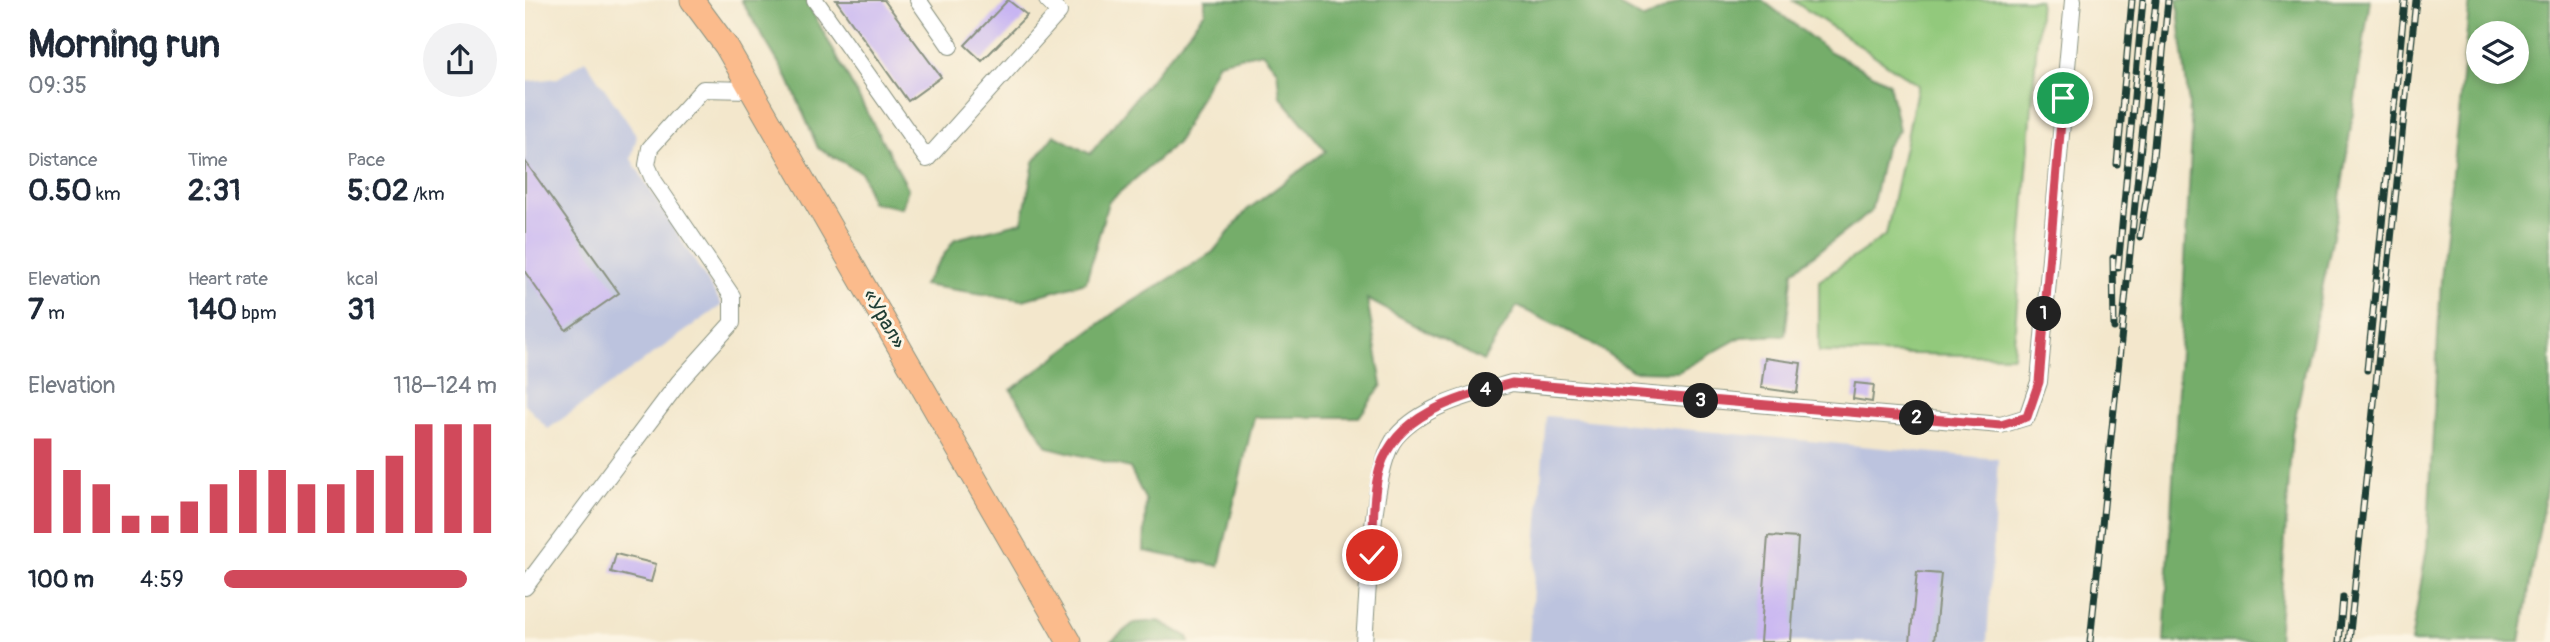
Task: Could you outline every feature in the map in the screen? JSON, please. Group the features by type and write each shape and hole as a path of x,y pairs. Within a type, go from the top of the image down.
{"highway":[{"name":"«Урал»","path":"692,0 726,46 1069,642"}],"street":[{"path":"815,0 927,159 1059,12 1047,0"},
{"path":"918,0 932,7 950,46"},
{"path":"1364,642 1380,468 1396,437 1423,415 1465,396 1512,383 2001,425 2027,417 2039,382 2073,0"},
{"path":"525,587 679,382 732,323 732,296 653,181 647,165 650,148 703,89 719,87 751,90"}],"shaded area":[{"path":"585,60 637,136 631,159 722,305 548,429 525,404 525,82 558,78"},
{"path":"1546,416 1998,459 1987,642 1529,642"}],"green space":[{"path":"741,0 806,0 908,188 902,208 871,202 862,173 818,148 790,82"},
{"path":"1205,0 1610,0 1644,19 1682,0 1762,0 1829,51 1889,83 1899,130 1885,148 1871,212 1793,271 1785,335 1741,337 1678,372 1633,371 1590,342 1517,306 1483,361 1367,299 1382,385 1359,417 1254,417 1219,566 1144,551 1146,501 1130,468 1048,447 1011,390 1114,313 1213,252 1247,210 1326,151 1280,96 1277,70 1262,52 1218,62 1177,143 1108,202 1086,282 1023,300 923,285 955,239 1022,222 1034,162 1054,135 1090,154 1205,12"},
{"path":"1792,0 2040,0 2013,356 1819,352 1819,281 1886,235 1918,85"},
{"path":"2177,0 2370,0 2338,212 2292,433 2278,642 2164,642 2192,133"},
{"path":"2470,0 2550,0 2550,467 2520,642 2411,642 2427,547 2441,279 2466,38 2466,84 2529,84 2529,21 2468,21"},
{"path":"1159,621 1188,637 1190,642 1111,641 1134,623"}],"building":[{"path":"836,0 884,0 941,77 908,101"},
{"path":"1008,0 1027,15 982,61 965,45"},
{"path":"525,161 619,293 566,330 525,272"},
{"path":"1765,358 1801,363 1797,393 1761,388"},
{"path":"1855,383 1874,385 1872,402 1853,399"},
{"path":"1768,536 1798,538 1791,642 1760,642"},
{"path":"616,554 656,564 651,582 611,572"},
{"path":"1917,572 1941,574 1934,642 1910,642"}],"railway":[{"path":"2117,164 2132,0"},
{"path":"2118,268 2143,0"},
{"path":"2090,642 2156,0"},
{"path":"2140,237 2153,157 2168,0"},
{"path":"2349,642 2416,0"},
{"path":"2367,370 2405,1"},
{"path":"2113,258 2114,328"},
{"path":"2339,642 2343,597"}],"route":[{"path":"1372,555 1380,468 1396,437 1423,415 1465,396 1512,383 1608,394 2001,425 2027,417 2039,382 2063,98"}]}
